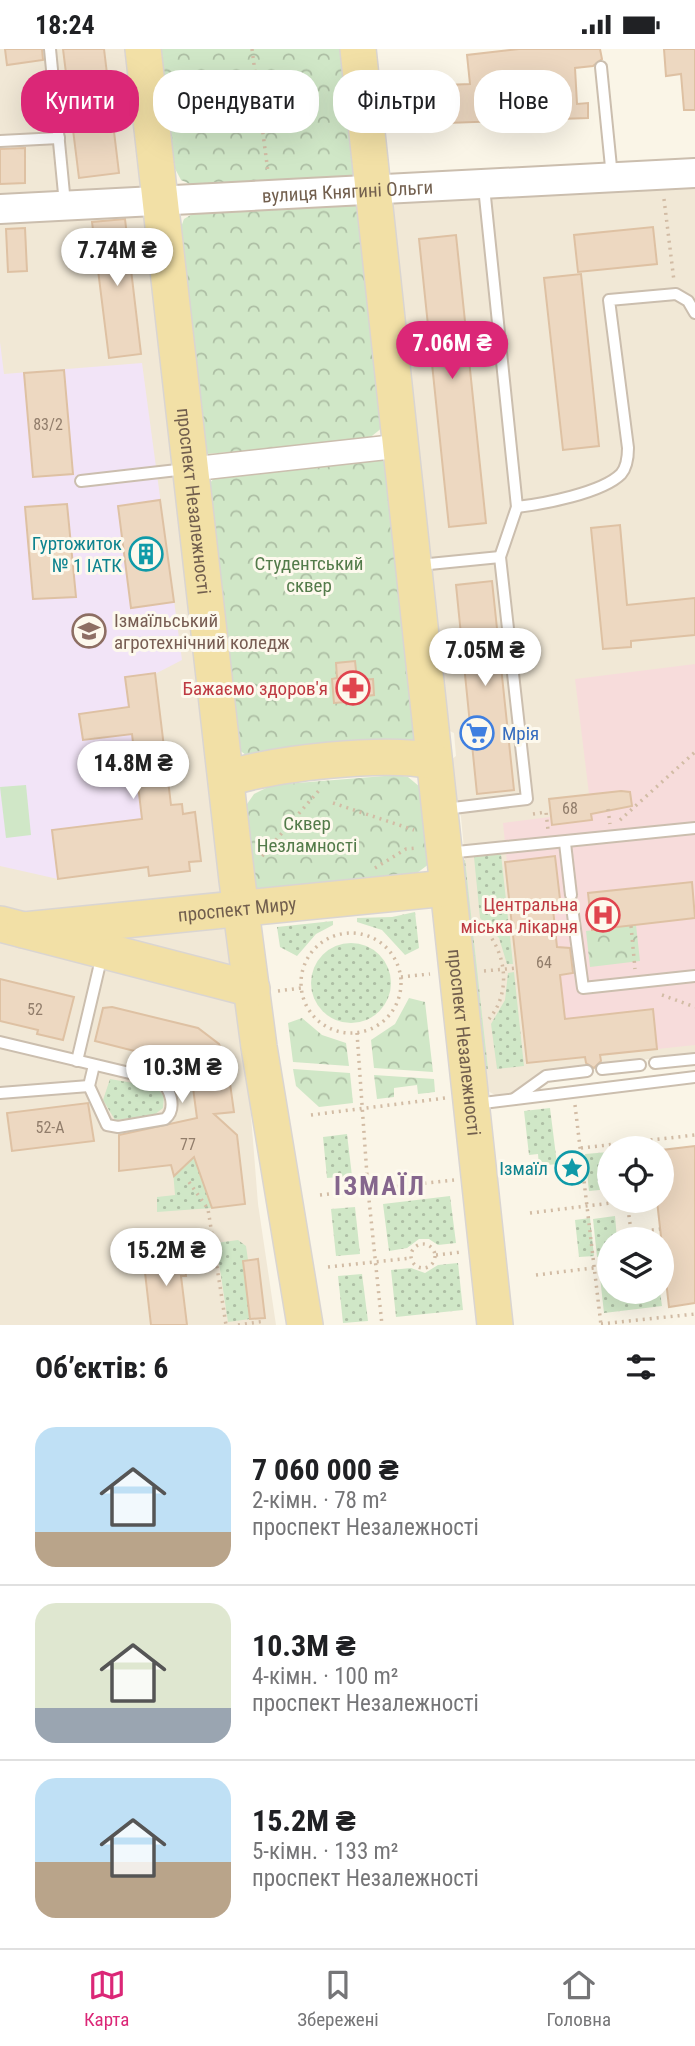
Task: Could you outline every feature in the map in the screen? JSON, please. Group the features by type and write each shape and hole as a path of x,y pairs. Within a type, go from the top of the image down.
{"main road":[{"name":"проспект Незалежності","path":"143,49 242,907 264,990 305,1325"},
{"name":"проспект Незалежності","path":"358,49 433,761 426,820 444,853 459,1101 495,1325"},
{"path":"226,779 257,769 408,756 433,761"},
{"name":"проспект Миру","path":"12,927 242,907 270,907 447,888"},
{"name":"проспект Миру","path":"12,927 103,952 264,990"}],"street":[{"name":"вулиця Княгині Ольги","path":"0,209 162,203 695,173"},
{"path":"192,469 400,446"}],"lane":[{"path":"50,49 65,207"},
{"path":"601,67 612,177"},
{"path":"0,141 59,138"},
{"path":"426,820 527,799 500,557 517,507 484,184"},
{"path":"517,507 557,502 621,473 627,462 628,448 609,300 676,294 688,301 695,313"},
{"path":"81,481 192,469"},
{"path":"413,566 500,557"},
{"path":"444,853 695,828"},
{"path":"565,843 583,988 695,976"},
{"path":"77,1061 103,952"},
{"path":"0,1042 159,1080 169,1091 172,1110 165,1119 118,1127 107,1125 89,1086 94,1065"},
{"path":"654,1063 695,1059"},
{"path":"602,1069 640,1065"},
{"path":"514,1099 546,1076 587,1071"},
{"path":"459,1101 514,1099 695,1077"},
{"path":"0,1093 89,1086"}],"path":[{"path":"252,49 268,175"},
{"path":"663,192 676,294"},
{"path":"608,809 612,829 695,753"},
{"path":"260,859 325,784"},
{"path":"527,799 528,814 546,812 550,844"},
{"path":"332,803 426,820"},
{"path":"364,874 406,849"},
{"path":"476,922 494,941 502,969 501,998 487,1021"},
{"path":"631,926 636,982"},
{"path":"346,932 362,933 383,943 397,962 401,977 401,993 391,1014 379,1025 357,1033 341,1032 318,1021 304,1002 301,988 304,965 312,951 324,940 346,932"},
{"path":"486,971 517,968"},
{"path":"401,977 430,974"},
{"path":"264,990 301,988"},
{"path":"357,1033 368,1189 382,1325"},
{"path":"573,1100 601,1324 695,1314"},
{"path":"312,1115 363,1108 459,1101"},
{"path":"581,1148 695,1135"},
{"path":"320,1195 457,1179"},
{"path":"189,1182 208,1209 226,1325"},
{"path":"530,1213 627,1201 630,1227"},
{"path":"420,1244 432,1247 436,1255 433,1264 425,1268 416,1266 411,1258 413,1249 420,1244"},
{"path":"436,1255 465,1252"},
{"path":"328,1267 411,1258"},
{"path":"536,1275 595,1268"},
{"path":"238,1325 265,1321"}],"shaded area":[{"path":"0,49 134,49 136,70 21,70 21,133 139,133 139,96 149,190 0,201"},
{"path":"695,182 695,1054 550,1070 534,1077 513,1094 497,1096 484,1089 460,863 465,859 461,817 447,763 456,756 454,733 443,728 391,202"},
{"path":"151,216 243,1015 258,1204 276,1325 0,1325 0,219"},
{"name":"Ізмаїльський агротехнічний коледж","path":"0,342 4,374 142,363 182,660 155,674 171,805 182,804 184,814 195,812 201,861 190,862 190,871 149,876 148,867 58,879 0,866"},
{"name":"Центральна міська лікарня","path":"695,664 695,1045 527,1063 503,823 550,817 549,799 589,794 575,679"}],"green space":[{"path":"158,49 346,49 347,70 333,70 333,133 352,133 355,179 192,185 181,180 172,163 168,133 319,133 319,70 161,70"},
{"path":"357,206 383,427 367,440 207,454 204,450 180,230 184,219 194,213"},
{"name":"Студентський сквер","path":"382,458 387,461 415,742 249,757 239,750 209,484 216,476"},
{"name":"Сквер Незламності","path":"397,775 408,777 420,787 429,864 417,873 258,889 253,887 245,807 254,794 272,785"},
{"path":"26,785 31,835 6,838 0,787"},
{"path":"501,854 513,964 507,964 499,938 480,918 474,857"},
{"path":"465,860 488,1069 480,1070 461,861"},
{"path":"415,912 419,948 405,955 382,930 357,922 357,918 392,917"},
{"path":"333,921 333,925 316,934 297,956 280,947 277,927"},
{"path":"636,925 640,961 590,967 586,931"},
{"path":"343,943 359,943 380,954 391,975 391,991 380,1012 359,1023 343,1023 329,1017 317,1005 311,991 311,975 317,961 329,949"},
{"path":"514,972 524,1066 497,1069 491,1024 505,1000 508,973"},
{"path":"409,998 425,1002 433,1072 374,1068 371,1040 395,1024"},
{"path":"302,1018 322,1035 346,1043 349,1066 293,1062 288,1023"},
{"path":"293,1069 350,1073 353,1103 319,1107 296,1086"},
{"path":"374,1075 434,1079 435,1092 418,1094 417,1085 394,1088 394,1097 377,1099"},
{"path":"110,1079 156,1087 164,1096 163,1108 154,1115 115,1120 103,1100"},
{"path":"550,1108 557,1164 539,1166 538,1154 529,1155 524,1111"},
{"path":"347,1134 352,1176 327,1178 323,1137"},
{"path":"597,1153 597,1190 589,1191 585,1154"},
{"path":"194,1157 212,1208 157,1212 157,1197 175,1195 173,1171 181,1169"},
{"path":"450,1196 456,1243 438,1245 429,1239 419,1239 407,1248 389,1251 383,1204"},
{"path":"355,1207 360,1254 336,1256 331,1209"},
{"path":"615,1216 616,1227 597,1227 597,1257 593,1219"},
{"path":"590,1218 594,1256 579,1257 575,1220"},
{"path":"238,1240 246,1246 248,1260 243,1261 250,1319 228,1322 216,1243"},
{"path":"458,1263 463,1310 396,1317 391,1270 411,1268 425,1273 438,1265"},
{"path":"362,1274 368,1321 343,1323 338,1276"},
{"path":"603,1304 662,1306 604,1313"}],"building":[{"path":"5,49 42,49 43,60 7,65"},
{"path":"63,49 104,49 107,70 66,70"},
{"path":"519,49 600,49 602,59 593,66 575,68 577,104 588,103 588,118 572,119 572,70 474,70 474,122 460,123 460,84 470,84 467,55"},
{"path":"664,49 695,49 695,110 684,110 681,74 666,76"},
{"path":"73,133 114,133 119,173 79,178"},
{"path":"25,148 25,183 0,184 0,149"},
{"path":"125,219 141,354 109,358 92,222"},
{"path":"653,227 657,264 578,272 574,235"},
{"path":"25,228 27,271 8,272 6,229"},
{"path":"456,235 486,523 449,527 419,239"},
{"path":"581,274 599,446 563,450 544,278"},
{"path":"64,370 73,474 33,477 24,373"},
{"name":"Гуртожиток № 1 ІАТК","path":"160,500 174,602 131,608 118,506"},
{"path":"67,504 76,597 33,599 25,507"},
{"path":"620,525 627,605 695,598 695,635 631,641 631,647 603,649 591,528"},
{"path":"492,581 514,790 477,794 456,585"},
{"name":"Бажаємо здоров'я","path":"355,661 357,680 373,679 374,695 358,697 359,701 334,703 332,679 337,678 336,663"},
{"path":"155,673 171,805 182,804 183,814 195,812 201,861 189,862 190,871 149,876 148,867 58,879 52,830 142,819 132,734 83,740 79,714 129,707 125,677"},
{"path":"630,792 632,806 591,814 592,820 552,825 549,799"},
{"path":"555,856 561,908 553,909 557,947 570,948 573,973 560,975 565,1019 653,1009 657,1049 600,1055 601,1061 594,1068 586,1063 585,1057 527,1063 505,862"},
{"path":"692,882 695,918 592,930 588,893"},
{"path":"0,979 74,997 63,1040 37,1034 38,1030 0,1021"},
{"path":"112,1007 198,1028 219,1044 227,1062 234,1112 214,1114 237,1135 245,1204 212,1208 194,1157 174,1176 171,1165 119,1171 119,1135 197,1118 190,1065 95,1041 103,1008"},
{"path":"88,1103 94,1141 12,1151 7,1113"},
{"path":"695,1146 695,1303 669,1307 669,1304 674,1304 674,1227 660,1227 658,1213 674,1213 674,1149"},
{"path":"183,1250 186,1276 181,1276 187,1325 151,1325 143,1255"},
{"path":"258,1259 265,1318 250,1319 243,1261"}],"place":[{"name":"Гуртожиток № 1 ІАТК","path":"146,554"},
{"name":"Ізмаїльський агротехнічний коледж","path":"89,631"},
{"name":"Бажаємо здоров'я","path":"353,688"},
{"name":"Мрія","path":"477,733"},
{"name":"Центральна міська лікарня","path":"603,915"},
{"name":"Ізмаїл","path":"572,1168"}],"district":[{"name":"ІЗМАЇЛ","path":"380,1186"}]}
